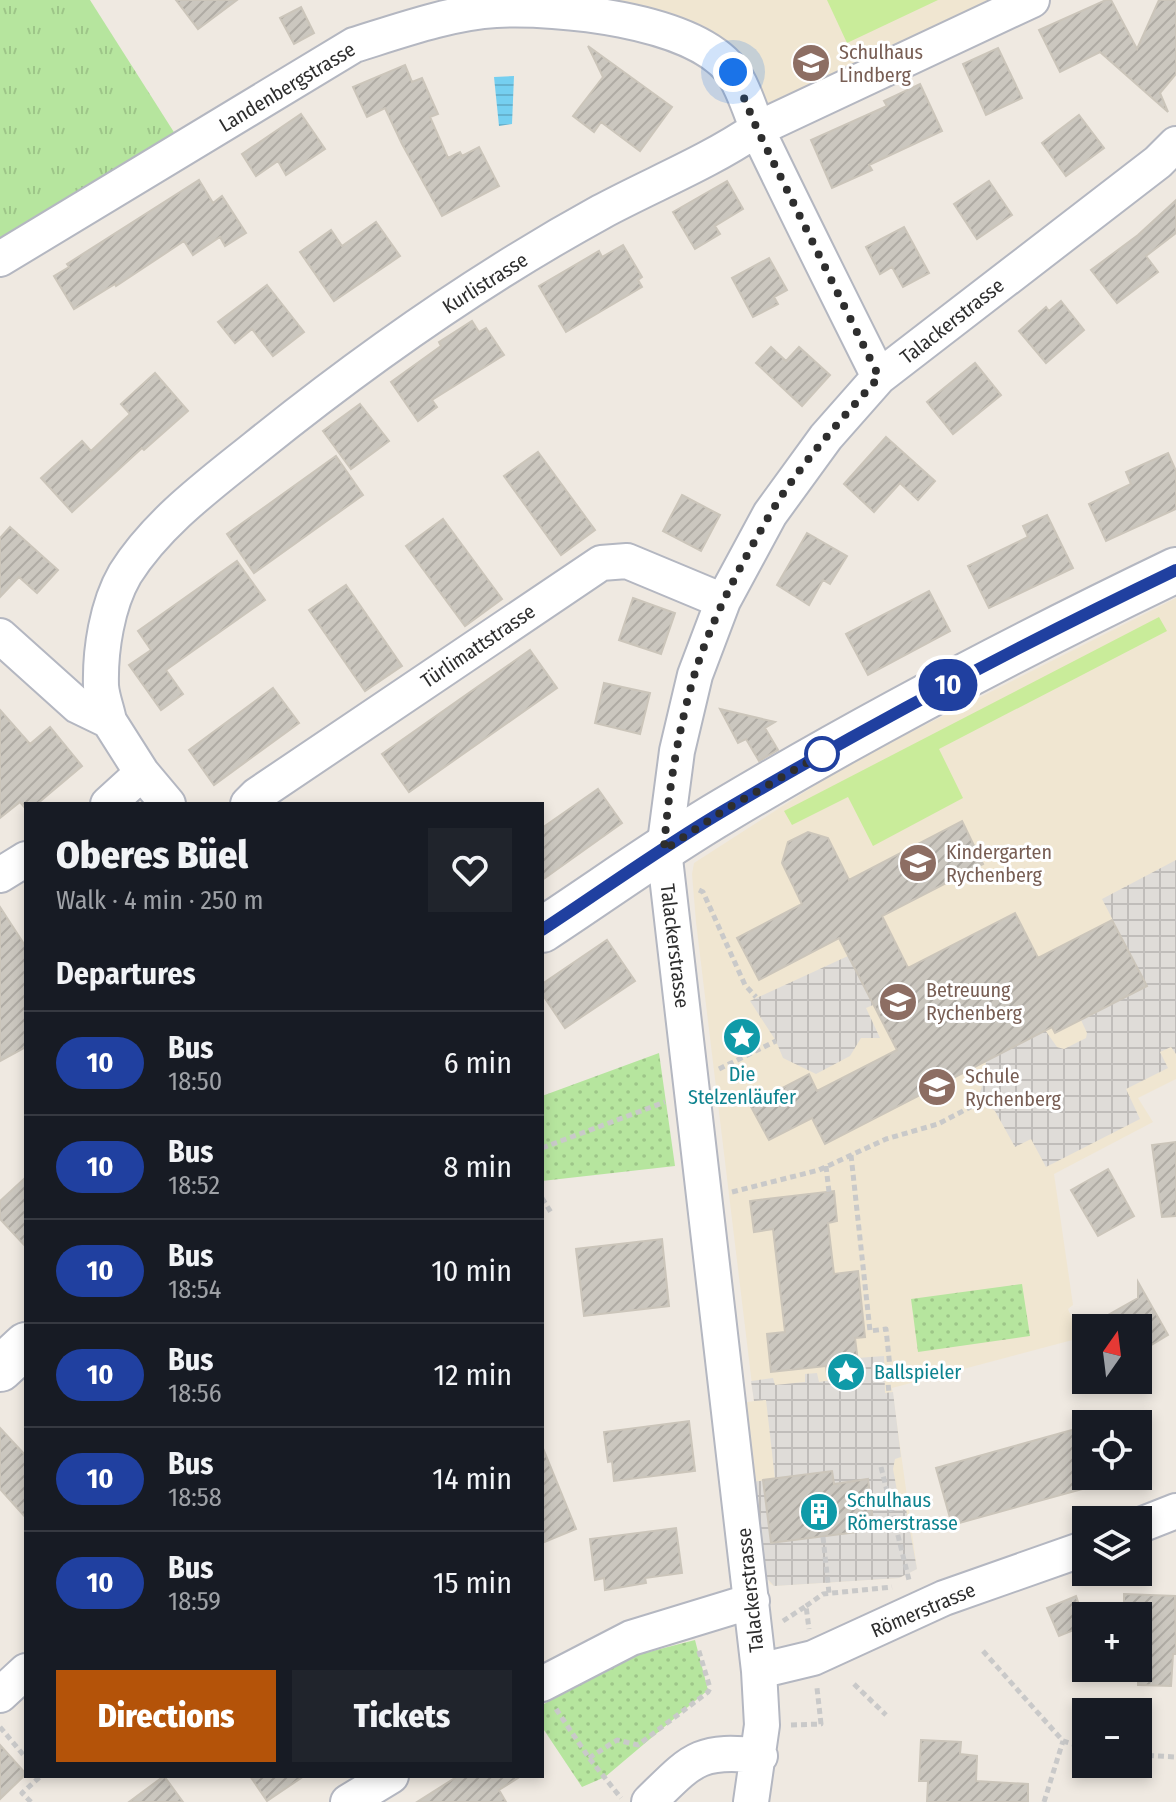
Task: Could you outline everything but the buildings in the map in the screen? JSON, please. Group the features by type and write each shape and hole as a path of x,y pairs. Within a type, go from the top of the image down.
{"street":[{"name":"Kurlistrasse","path":"109,721 101,688 104,647 111,610 124,576 151,539 203,490 340,381 423,321 602,212 719,155 757,129 1032,0"},
{"name":"Landenbergstrasse","path":"0,259 354,45 418,25 494,10 575,12 646,26 690,39 715,53 733,72 757,129 879,377"},
{"name":"Talackerstrasse","path":"751,1802 760,1756 762,1725 759,1671 762,1615 664,850 677,751 695,675 723,601 770,514 826,437 879,377 1158,162 1176,144"},
{"name":"Türlimattstrasse","path":"250,802 601,563 627,561 723,601"},
{"path":"544,929 723,811 863,731 1018,647 1176,570"},
{"path":"0,636 78,706 109,721 142,773 166,802"},
{"path":"110,802 142,773"},
{"path":"0,875 24,860"},
{"path":"0,1369 24,1347"},
{"path":"1152,1520 1176,1511"},
{"name":"Römerstrasse","path":"759,1671 813,1658 944,1598 1072,1553"},
{"path":"546,1692 631,1638 686,1621 762,1615"},
{"path":"0,1695 24,1673"},
{"path":"649,1802 684,1768 703,1755 724,1752 760,1756"},
{"path":"348,1802 388,1778"}],"path":[{"path":"693,886 703,892 745,985 756,997"},
{"path":"708,1075 776,1041"},
{"path":"723,1194 826,1166 886,1139 938,1124 984,1100"},
{"path":"544,1147 671,1101"},
{"path":"851,1155 870,1331 886,1329 891,1377 889,1393"},
{"path":"826,1166 829,1192"},
{"path":"544,1201 552,1214"},
{"path":"881,1467 909,1574"},
{"path":"823,1537 829,1593"},
{"path":"762,1615 806,1606 823,1594 902,1586"},
{"path":"806,1606 810,1636"},
{"path":"589,1758 617,1740 638,1745 708,1692 710,1688 694,1635 686,1621"},
{"path":"983,1651 1063,1741 1072,1744"},
{"path":"782,1726 821,1724 815,1679"},
{"path":"854,1684 886,1715"},
{"path":"546,1692 589,1758 613,1788"},
{"path":"0,1727 24,1756"},
{"path":"1044,1802 1063,1741"},
{"path":"1152,1756 1176,1757"},
{"path":"31,1802 22,1793 39,1778"}],"shaded area":[{"name":"Schulhaus Lindberg","path":"492,0 1032,0 757,129 715,53"},
{"name":"Schule Rychenberg","path":"1176,598 1176,1079 1138,1098 1153,1122 1054,1174 1073,1305 1068,1309 1072,1319 1072,1340 892,1388 917,1569 899,1578 774,1586 769,1583 742,1403 754,1401 692,874 694,863 848,764"},
{"path":"1176,860 1176,1054 1171,1047 1160,1052 1168,1068 1126,1089 1140,1119 1046,1167 1031,1139 1015,1147 995,1111 980,1092 986,1060 1045,1030 1057,1047 1064,1049 1086,1038 1081,1020 1147,986 1102,899"},
{"path":"848,956 873,1005 866,1008 880,1038 861,1038 850,1056 816,1074 783,1058 776,1041 750,1001"},
{"path":"884,1356 885,1393 893,1392 901,1457 895,1459 893,1469 898,1499 904,1498 917,1569 899,1578 774,1586 762,1573 751,1482 775,1479 766,1400 754,1401 751,1381 773,1378 775,1385 805,1382 805,1374 817,1373 819,1382 859,1376 857,1358","holes":["832,1471 834,1484 867,1479 874,1530 772,1543 765,1493"]}],"green space":[{"path":"0,0 90,0 184,148 0,259"},
{"path":"827,0 938,0 847,43"},
{"path":"1159,617 1167,631 939,749 963,798 873,846 848,797 792,825 784,811"},
{"path":"659,1053 675,1166 544,1181 544,1095"},
{"path":"1022,1284 1030,1336 918,1352 911,1299"},
{"path":"695,1640 708,1690 605,1777 582,1787 544,1730 544,1704 637,1655"}],"water":[{"path":"514,76 512,124 499,126 494,77"}],"bus line":[{"name":"10","path":"544,929 723,811 848,739 1018,647 1176,570"}],"place":[{"name":"Schulhaus Lindberg","path":"811,63"},
{"name":"Kindergarten Rychenberg","path":"918,863"},
{"name":"Betreuung Rychenberg","path":"898,1002"},
{"name":"Die Stelzenläufer","path":"742,1037"},
{"name":"Schule Rychenberg","path":"937,1087"},
{"name":"Ballspieler","path":"846,1372"},
{"name":"Schulhaus Römerstrasse","path":"819,1512"}],"route":[{"path":"733,72 757,129 879,377 826,437 770,514 723,601 695,675 677,751 664,850 723,811 822,754"}]}
